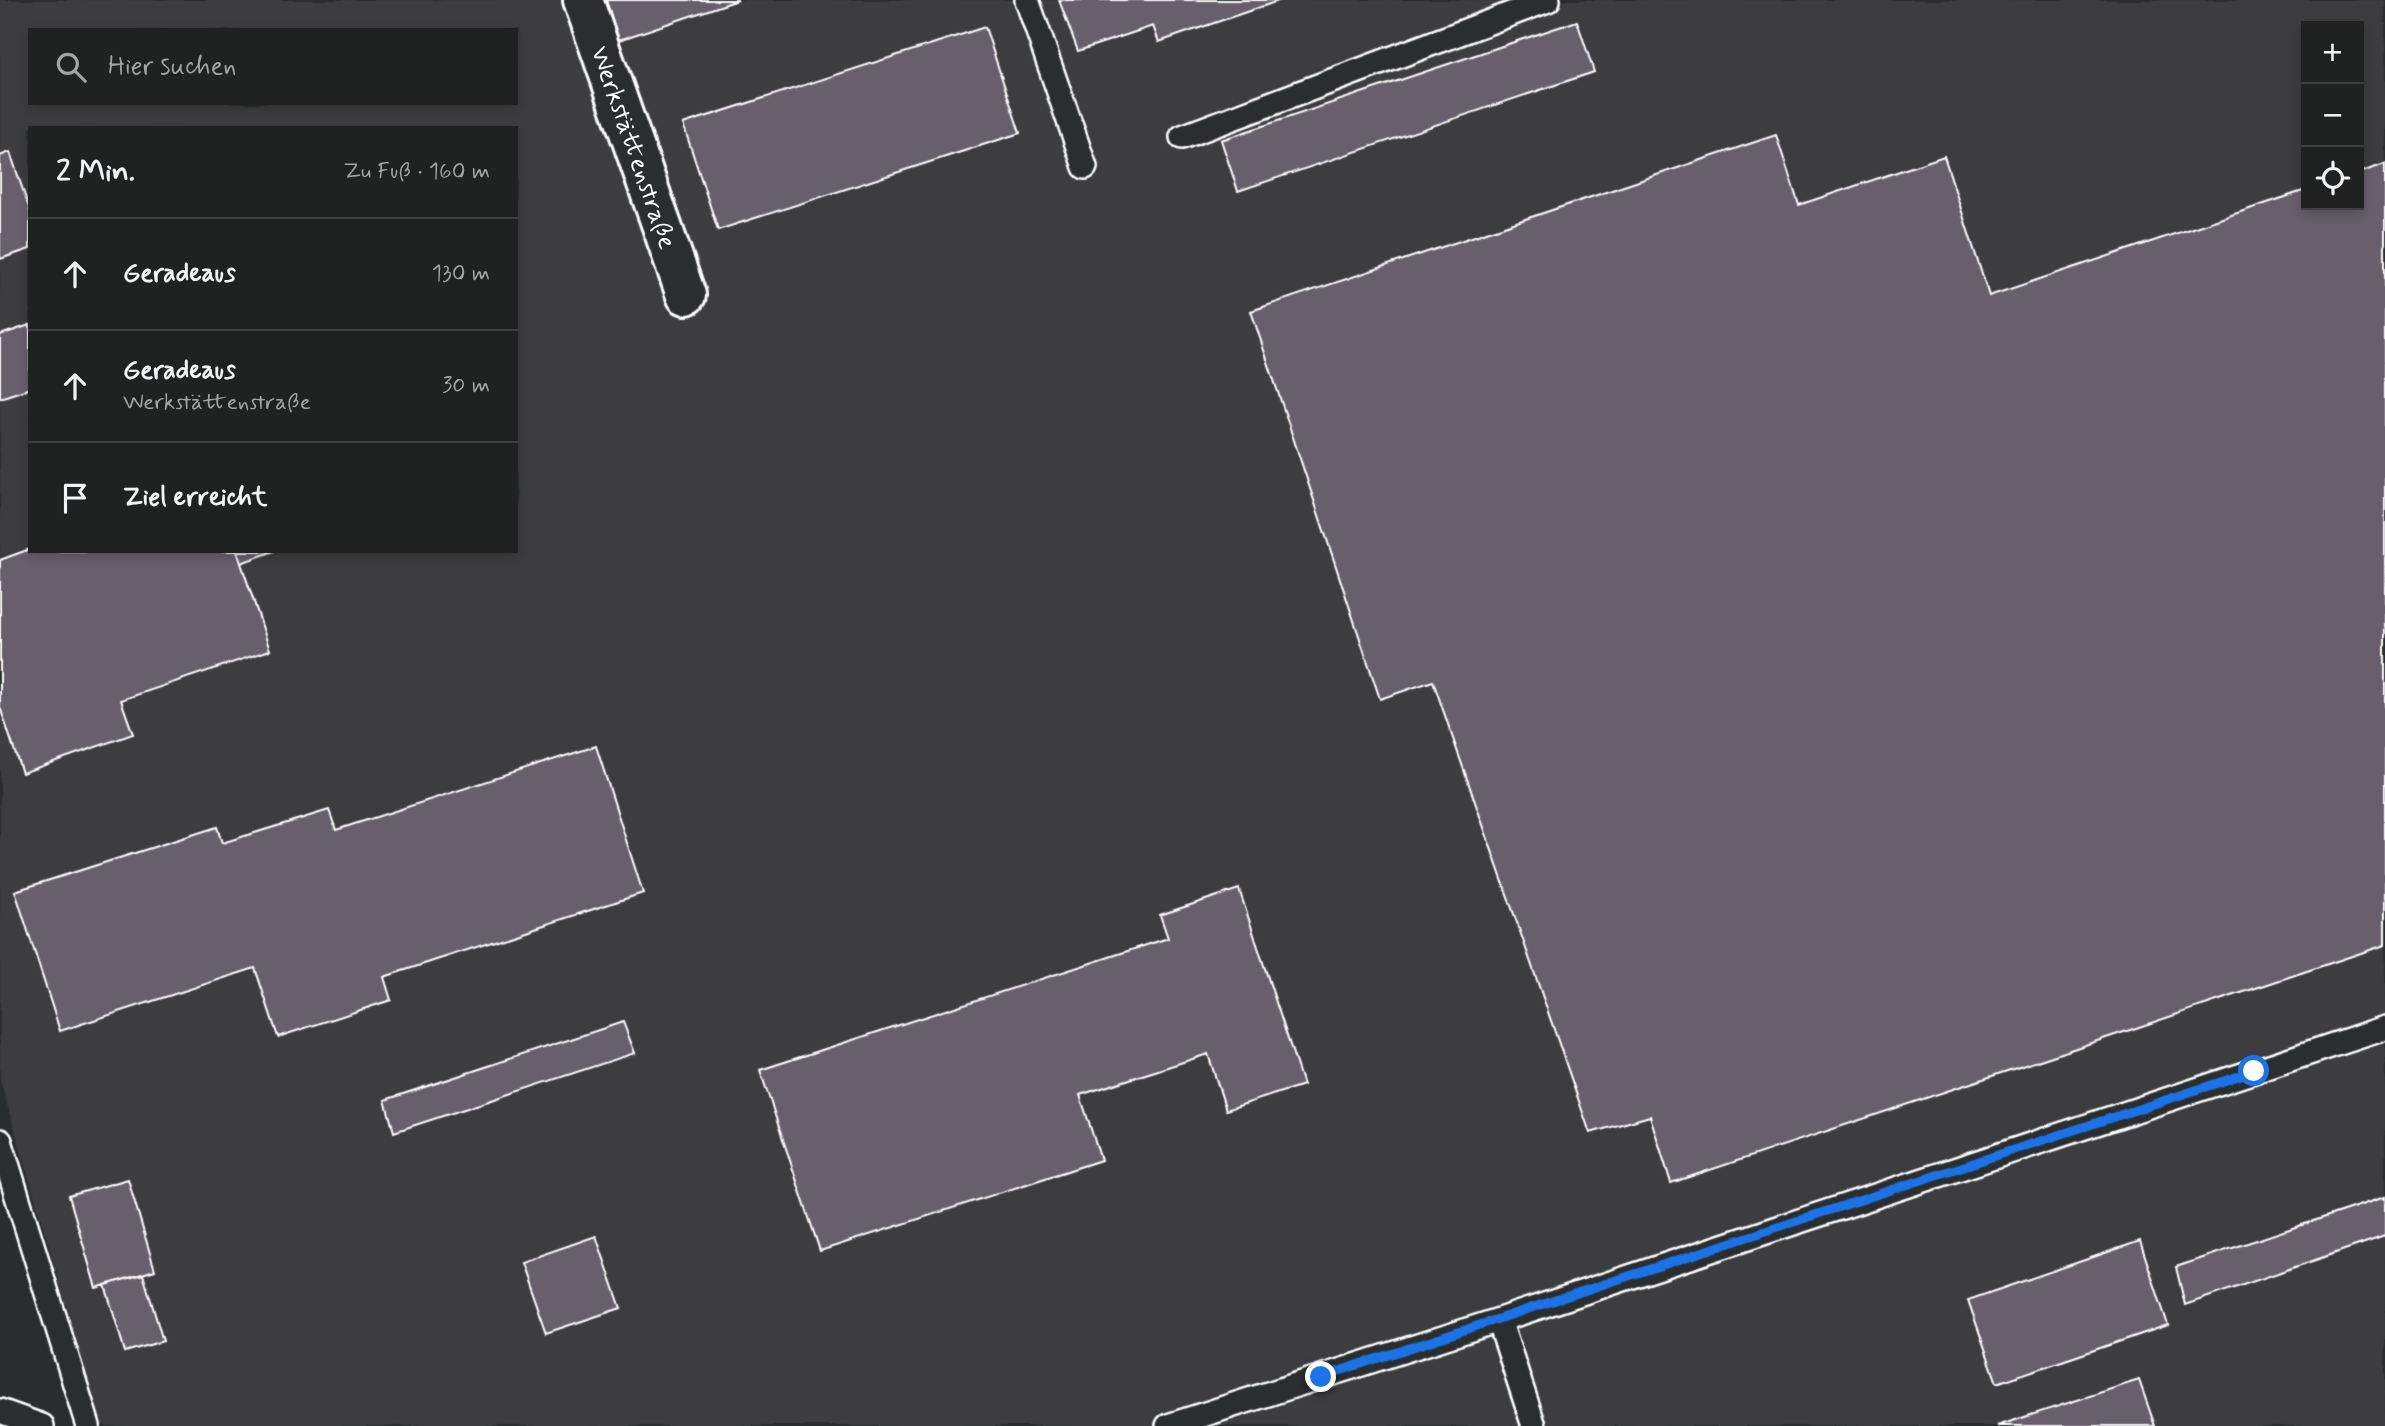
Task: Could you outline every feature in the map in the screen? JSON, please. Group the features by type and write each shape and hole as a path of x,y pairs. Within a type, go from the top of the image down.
{"street":[{"name":"Werkstättenstraße","path":"583,0 686,295"}],"lane":[{"path":"1027,0 1085,167"},
{"path":"1182,137 1548,0"},
{"path":"1168,1426 1499,1320 2385,1028"},
{"path":"0,1141 7,1191 88,1426"},
{"path":"1499,1320 1534,1426"},
{"path":"0,1411 42,1426"}],"shaded area":[{"path":"0,0 2385,0 2385,1426 102,1426 0,1080"}],"building":[{"path":"606,0 738,0 619,40"},
{"path":"1059,0 1281,0 1159,42 1153,26 1078,51"},
{"path":"1577,21 1594,72 1238,191 1221,140"},
{"path":"985,27 1020,133 718,230 683,124"},
{"path":"1776,135 1799,205 1944,156 1989,296 2301,192 2301,210 2364,210 2364,171 2385,164 2385,945 1671,1183 1650,1116 1590,1133 1433,681 1380,699 1251,311"},
{"path":"10,152 28,205 28,250 0,259 0,156"},
{"path":"28,326 28,389 0,398 0,335"},
{"path":"28,550 28,553 238,553 270,650 121,700 133,734 22,773 0,707 0,560"},
{"path":"238,553 268,553 241,563"},
{"path":"596,746 643,893 384,977 391,1000 278,1037 255,968 60,1031 15,891 217,827 222,843 329,810 336,830"},
{"path":"1239,889 1303,1085 1226,1110 1208,1054 1080,1095 1101,1160 820,1251 760,1070 1168,938 1160,915"},
{"path":"623,1022 635,1053 394,1132 385,1100"},
{"path":"128,1179 155,1270 96,1288 69,1196"},
{"path":"2385,1197 2385,1236 2185,1305 2176,1267"},
{"path":"596,1236 621,1308 546,1333 521,1262"},
{"path":"2140,1241 2168,1325 1997,1383 1968,1300"},
{"path":"143,1274 163,1341 125,1352 105,1285"},
{"path":"2139,1380 2155,1426 1997,1426"}],"route":[{"path":"1321,1377 2254,1071"}]}
